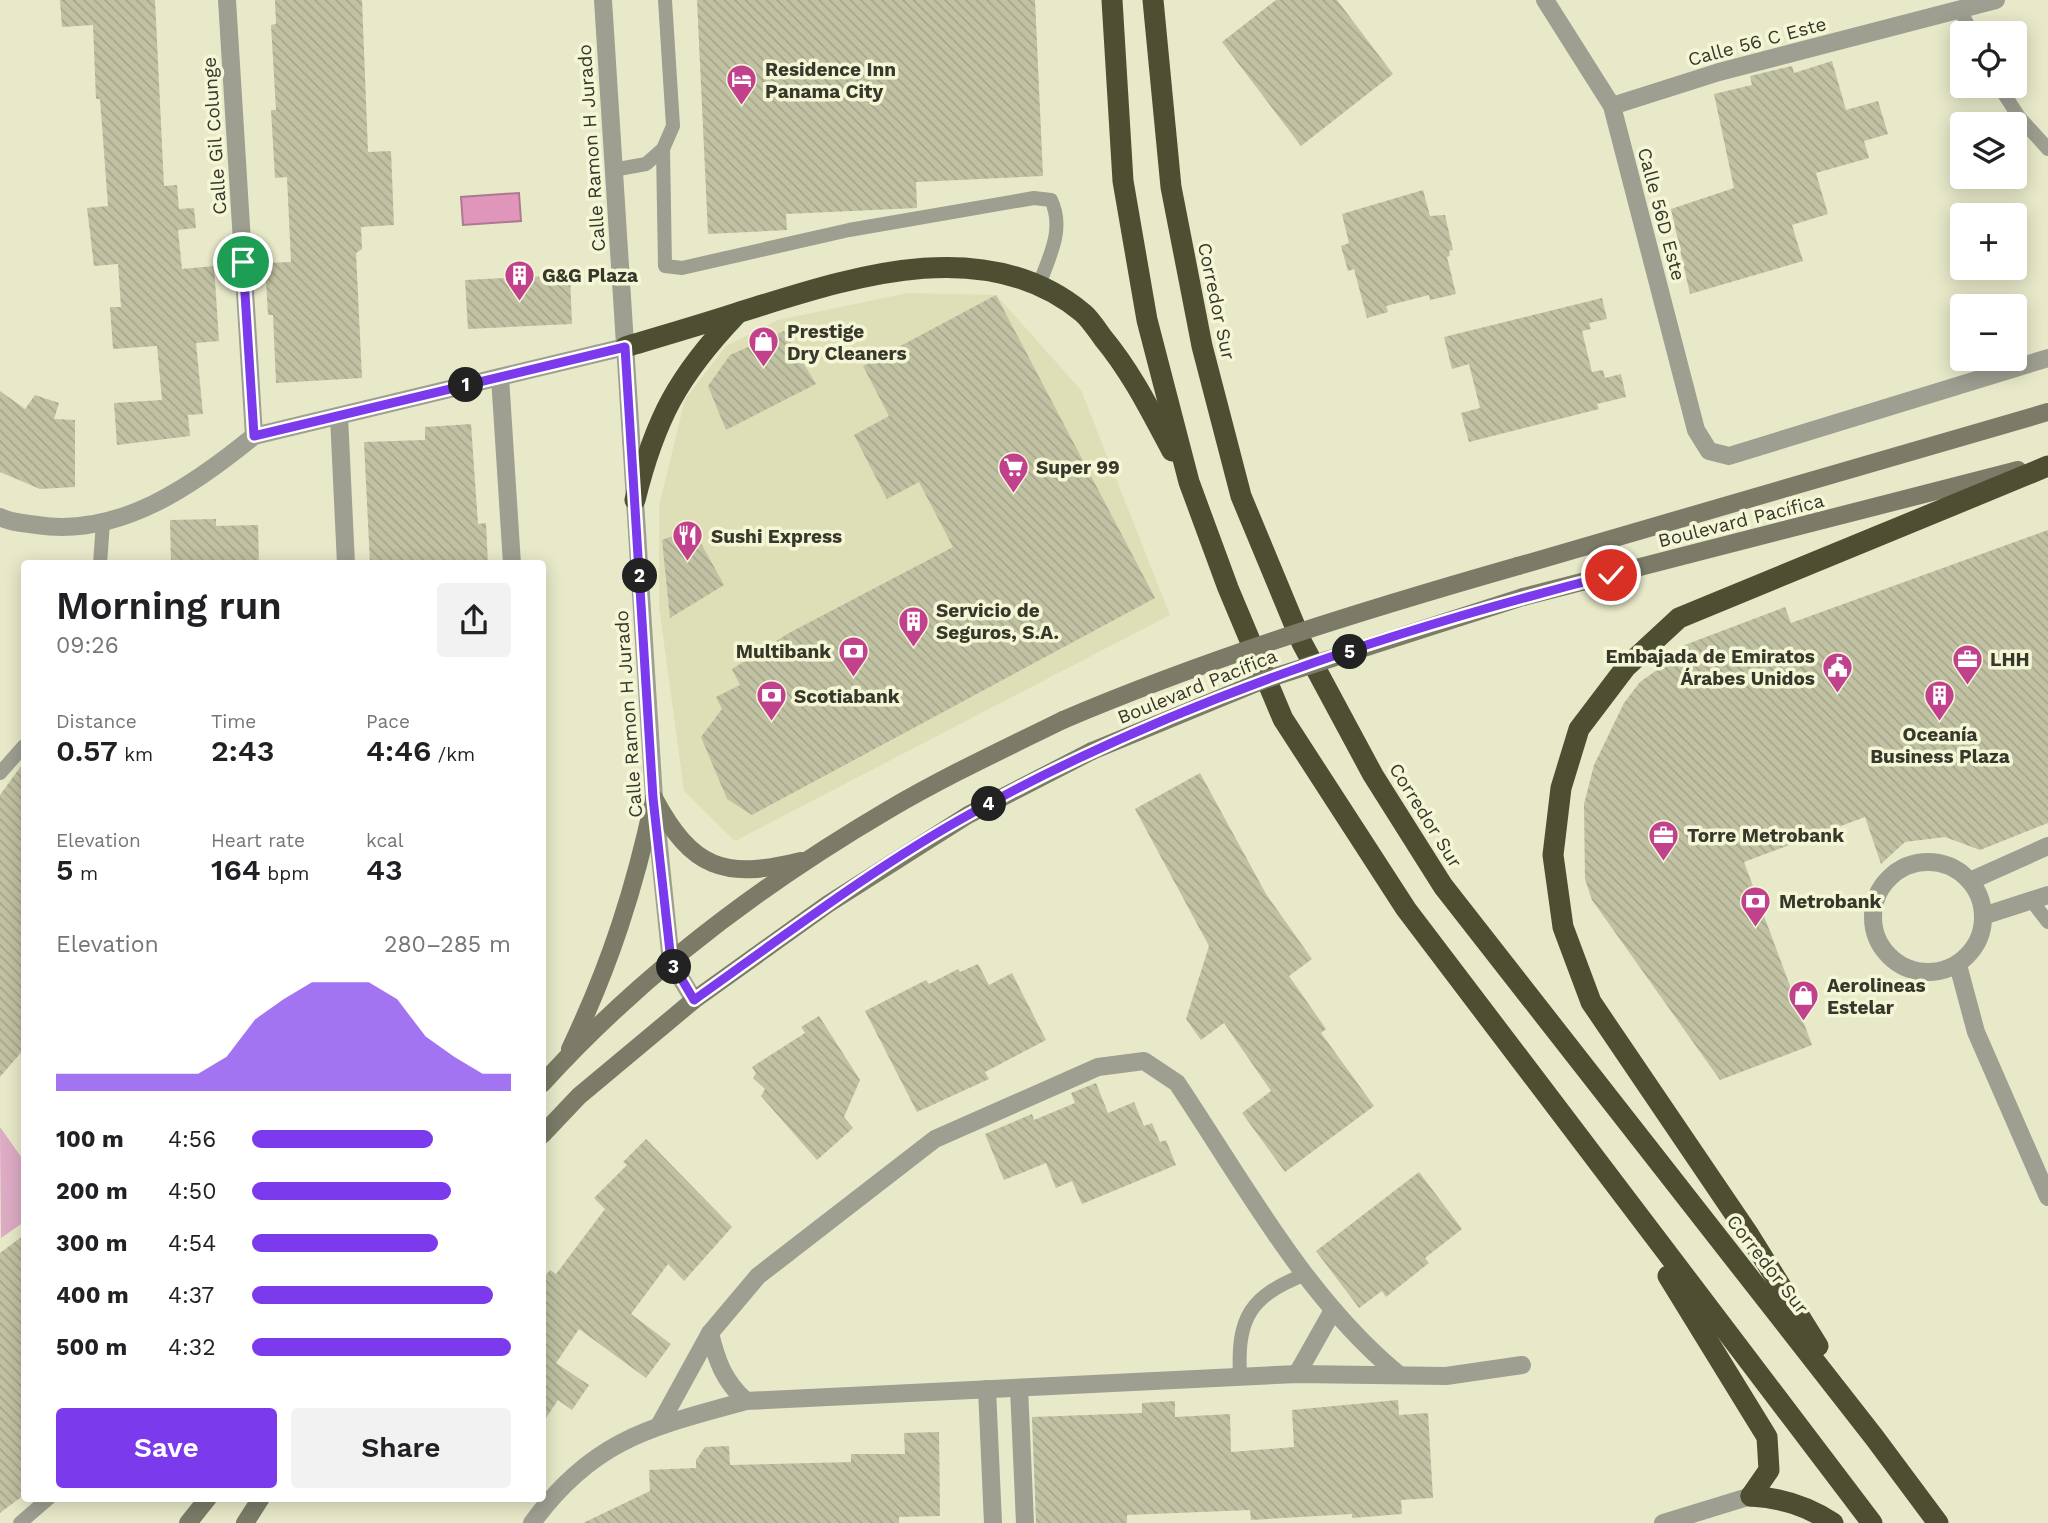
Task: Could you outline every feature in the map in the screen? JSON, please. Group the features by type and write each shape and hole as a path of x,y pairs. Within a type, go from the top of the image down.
{"highway":[{"path":"1112,0 1123,181 1147,320 1189,482 1228,587 1283,719 1406,909 1618,1193 1872,1523"},
{"name":"Corredor Sur","path":"1153,0 1171,187 1202,346 1241,496 1302,643 1373,775 1443,887 1874,1437 1938,1523"},
{"path":"625,347 805,291 924,267 989,269 1039,285 1084,314 1129,370 1189,482"},
{"path":"635,500 648,448 670,398 700,353 737,313"},
{"path":"1874,1437 1749,1235 1591,1002 1562,915 1553,855 1561,788 1579,729 1626,667 1679,618 2048,464"},
{"path":"1618,1193 1767,1437 1769,1470 1751,1496 1775,1498 1810,1508 1833,1523"}],"street":[{"name":"Calle Gil Colunge","path":"227,0 254,436"},
{"name":"Calle Ramon H Jurado","path":"603,0 653,798 671,961 694,1000"},
{"name":"Calle 56D Este","path":"1545,0 1612,106 1696,430 1709,451 1729,456 2048,358"},
{"name":"Calle 56 C Este","path":"1612,106 1718,72 1996,0"},
{"path":"0,517 58,529 103,522 160,502 212,471 254,436 625,347"},
{"path":"500,376 512,560"},
{"name":"Boulevard Pacífica","path":"546,1080 671,961 815,857 888,810 1063,720 1136,689 1362,610 2048,412"},
{"path":"339,416 346,560"},
{"name":"Boulevard Pacífica","path":"546,1131 579,1096 694,1000 828,904 968,815 1092,751 1264,680 1523,597 2048,464"},
{"path":"653,798 676,834 702,860 733,870 766,870 815,857"},
{"path":"565,1059 618,938 639,869 653,798"},
{"path":"1970,881 2048,846"},
{"path":"1922,862 1940,863 1956,870 1970,881 1980,897 1983,916 1981,935 1972,952 1958,965 1941,972 1923,973 1898,964 1879,944 1873,927 1872,909 1878,891 1889,877 1904,867 1922,862"},
{"path":"1983,916 2040,897"},
{"path":"1958,965 1976,1032 2048,1196"},
{"path":"660,1424 710,1333 758,1276 935,1139 1098,1067 1144,1061 1177,1083 1332,1312 1365,1346 1398,1374"},
{"path":"1297,1374 1332,1312"},
{"path":"710,1333 719,1368 731,1387 746,1401"},
{"path":"532,1523 555,1491 604,1450 660,1424 746,1401 1240,1376 1446,1376 1522,1365"},
{"path":"1019,1388 1025,1523"},
{"path":"987,1389 993,1523"},
{"path":"1671,1522 1751,1496"},
{"path":"188,1523 202,1502"},
{"path":"245,1523 258,1502"}],"lane":[{"path":"665,0 673,126 663,149 663,263 668,268 682,268 849,230 1015,199 1051,200 1056,209 1057,235 1039,285"},
{"path":"1960,10 1966,21"},
{"path":"2006,98 2018,117 2048,149"},
{"path":"613,170 646,164 663,149"},
{"path":"100,560 103,522"},
{"path":"0,773 21,749"},
{"path":"2040,897 2048,922"},
{"path":"1240,1376 1239,1343 1250,1311 1274,1287 1306,1274"},
{"path":"20,1523 44,1502"}],"shaded area":[{"path":"519,193 521,221 463,225 461,197"},
{"path":"908,293 996,295 1081,390 1170,615 735,841 684,791 659,606 659,506 685,399 726,346 778,320"},
{"path":"0,1127 21,1157 21,1224 1,1238"}],"building":[{"path":"60,0 155,0 164,186 177,185 179,209 194,208 196,228 178,230 182,269 214,266 219,341 196,343 203,414 188,415 190,436 117,445 114,403 162,400 157,346 113,349 110,307 121,307 118,264 94,266 87,208 108,206 100,99 96,99 93,25 62,27"},
{"path":"275,0 362,0 368,152 391,151 394,225 361,227 362,249 356,253 362,378 276,383 273,315 268,315 265,263 291,262 287,177 275,178 271,110 276,110 271,25 276,24"},
{"path":"697,0 1035,0 1043,176 916,182 917,208 786,214 787,230 708,234"},
{"path":"1276,0 1337,0 1393,74 1301,146 1222,42"},
{"path":"1832,61 1846,110 1878,101 1888,134 1864,141 1869,158 1816,173 1828,214 1792,225 1803,261 1690,294 1671,209 1734,188 1714,94 1752,85 1750,76 1792,66 1794,73"},
{"path":"1423,190 1430,216 1445,215 1453,250 1449,251 1450,256 1447,257 1456,294 1430,300 1429,295 1386,306 1388,312 1367,318 1354,269 1348,271 1341,246 1349,243 1342,214"},
{"name":"G&G Plaza","path":"570,275 572,324 468,329 465,280"},
{"name":"Super 99","path":"996,295 1155,598 752,815 727,799 701,737 722,709 716,697 740,685 732,669 789,633 953,547 919,482 887,499 854,435 889,416 863,366"},
{"path":"1602,298 1607,319 1589,323 1591,329 1582,331 1592,372 1603,370 1605,378 1621,374 1626,397 1597,404 1599,409 1469,442 1461,413 1480,408 1469,364 1452,369 1444,337"},
{"name":"Prestige Dry Cleaners","path":"784,331 816,384 726,430 708,386 730,355"},
{"path":"0,391 25,409 35,395 59,403 54,419 75,420 75,487 40,489 0,472"},
{"path":"471,424 478,524 486,523 488,560 370,560 364,442 425,440 425,427"},
{"path":"216,519 216,526 258,525 259,560 171,560 170,520"},
{"name":"Sushi Express","path":"693,529 724,585 670,618 662,540"},
{"path":"2048,530 2048,823 1980,850 1945,837 1905,842 1881,864 1865,817 1744,862 1812,1045 1720,1080 1592,900 1585,879 1584,804 1594,765 1624,703 1640,682 1684,651 1682,646 1785,607 1791,623"},
{"path":"21,766 21,1052 0,1077 0,795"},
{"path":"1200,773 1266,894 1312,959 1289,976 1326,1029 1321,1033 1374,1106 1285,1172 1242,1113 1271,1091 1224,1023 1201,1040 1186,1019 1209,946 1135,809"},
{"path":"978,964 989,985 1012,973 1046,1040 985,1072 989,1079 917,1112 865,1011 926,980 929,984 958,969 960,972"},
{"path":"819,1016 860,1080 844,1117 853,1128 817,1160 761,1096 765,1089 753,1078 756,1073 752,1067 805,1033 801,1027"},
{"path":"1096,1083 1108,1113 1134,1102 1144,1126 1152,1123 1160,1142 1166,1140 1176,1165 1082,1204 1072,1181 1056,1188 1046,1163 1004,1180 985,1134 1032,1114 1034,1120 1075,1103 1071,1093"},
{"path":"646,1139 732,1227 684,1281 668,1264 631,1314 671,1344 646,1378 579,1329 556,1363 589,1385 572,1410 558,1400 546,1418 546,1275 550,1270 556,1274 605,1209 594,1198 627,1165 623,1162"},
{"path":"1419,1172 1462,1229 1425,1258 1429,1263 1386,1297 1382,1291 1359,1308 1316,1251"},
{"path":"21,1237 21,1497 0,1513 0,1253"},
{"path":"1398,1400 1399,1415 1428,1413 1433,1498 1401,1500 1402,1514 1251,1520 1250,1510 1127,1515 1127,1523 1036,1523 1032,1417 1142,1413 1142,1403 1175,1401 1175,1417 1230,1414 1231,1452 1294,1447 1292,1410"},
{"path":"939,1432 940,1516 899,1517 899,1523 583,1523 650,1491 649,1470 696,1468 696,1460 705,1447 729,1446 730,1465 851,1462 851,1454 905,1454 904,1433"}],"place":[{"name":"Residence Inn Panama City","path":"742,107"},
{"name":"G&G Plaza","path":"519,302"},
{"name":"Prestige Dry Cleaners","path":"764,369"},
{"name":"Super 99","path":"1013,494"},
{"name":"Sushi Express","path":"688,563"},
{"name":"Servicio de Seguros, S.A.","path":"913,648"},
{"name":"Multibank","path":"854,678"},
{"name":"LHH","path":"1967,686"},
{"name":"Embajada de Emiratos Árabes Unidos","path":"1838,694"},
{"name":"Oceanía Business Plaza","path":"1940,722"},
{"name":"Scotiabank","path":"771,723"},
{"name":"Torre Metrobank","path":"1664,862"},
{"name":"Metrobank","path":"1756,928"},
{"name":"Aerolineas Estelar","path":"1804,1023"}],"route":[{"path":"243,262 254,436 625,347 653,798 671,961 694,1000 828,904 968,815 1092,751 1264,680 1523,597 1611,575"}]}
